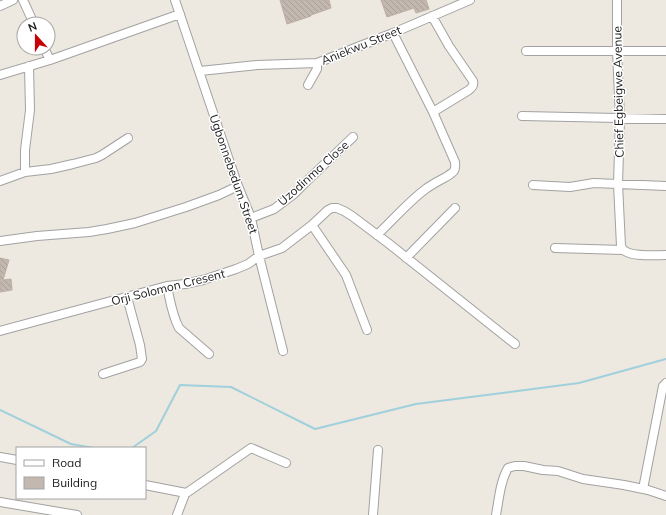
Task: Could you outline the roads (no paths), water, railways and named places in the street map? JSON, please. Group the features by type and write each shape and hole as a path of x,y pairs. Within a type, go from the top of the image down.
{"street":[{"path":"0,6 13,0"},
{"path":"23,0 30,16"},
{"name":"Ugbonnebedum Street","path":"175,0 238,186 251,218 283,351"},
{"name":"Aniekwu Street","path":"200,71 257,64 317,63 470,0"},
{"name":"Chief Egbeigwe Avenue","path":"617,0 617,51 620,118 618,184 620,238 623,250"},
{"path":"0,75 50,60 180,14"},
{"path":"432,16 449,46 474,84 469,90 433,112"},
{"path":"377,235 428,188 455,171 454,162 433,112 393,32"},
{"path":"526,51 666,51"},
{"path":"48,56 50,60"},
{"path":"308,85 317,69 317,63"},
{"path":"25,172 25,150 30,110 30,66"},
{"path":"522,116 666,119"},
{"name":"Uzodinma Close","path":"251,218 274,209 294,194 353,137"},
{"path":"0,181 25,172 73,164 96,158 128,138"},
{"path":"533,185 570,187 594,183 666,186"},
{"path":"0,241 107,229 186,207 219,195 238,186"},
{"name":"Orji Solomon Cresent","path":"0,331 167,286 203,280 236,269 248,264 259,256 282,248 312,225 328,210 337,208 352,216 377,235 514,344"},
{"path":"406,258 455,208"},
{"path":"312,225 346,275 367,330"},
{"path":"555,248 623,250 636,255 666,255"},
{"path":"167,286 173,312 179,328 209,354"},
{"path":"103,374 140,362 142,359 140,345 126,297"},
{"path":"643,489 663,386 666,383"},
{"path":"177,515 186,493 251,448 286,463"},
{"path":"373,515 378,450"},
{"path":"0,457 16,460"},
{"path":"496,515 505,474 508,468 515,466 558,471 582,479 624,485 666,496"},
{"path":"146,485 186,493"},
{"path":"0,502 77,515"}],"waterway":[{"path":"133,447 156,431 180,385 231,387 315,429 416,404 579,383 666,359"},
{"path":"0,410 71,444 88,447"}]}
